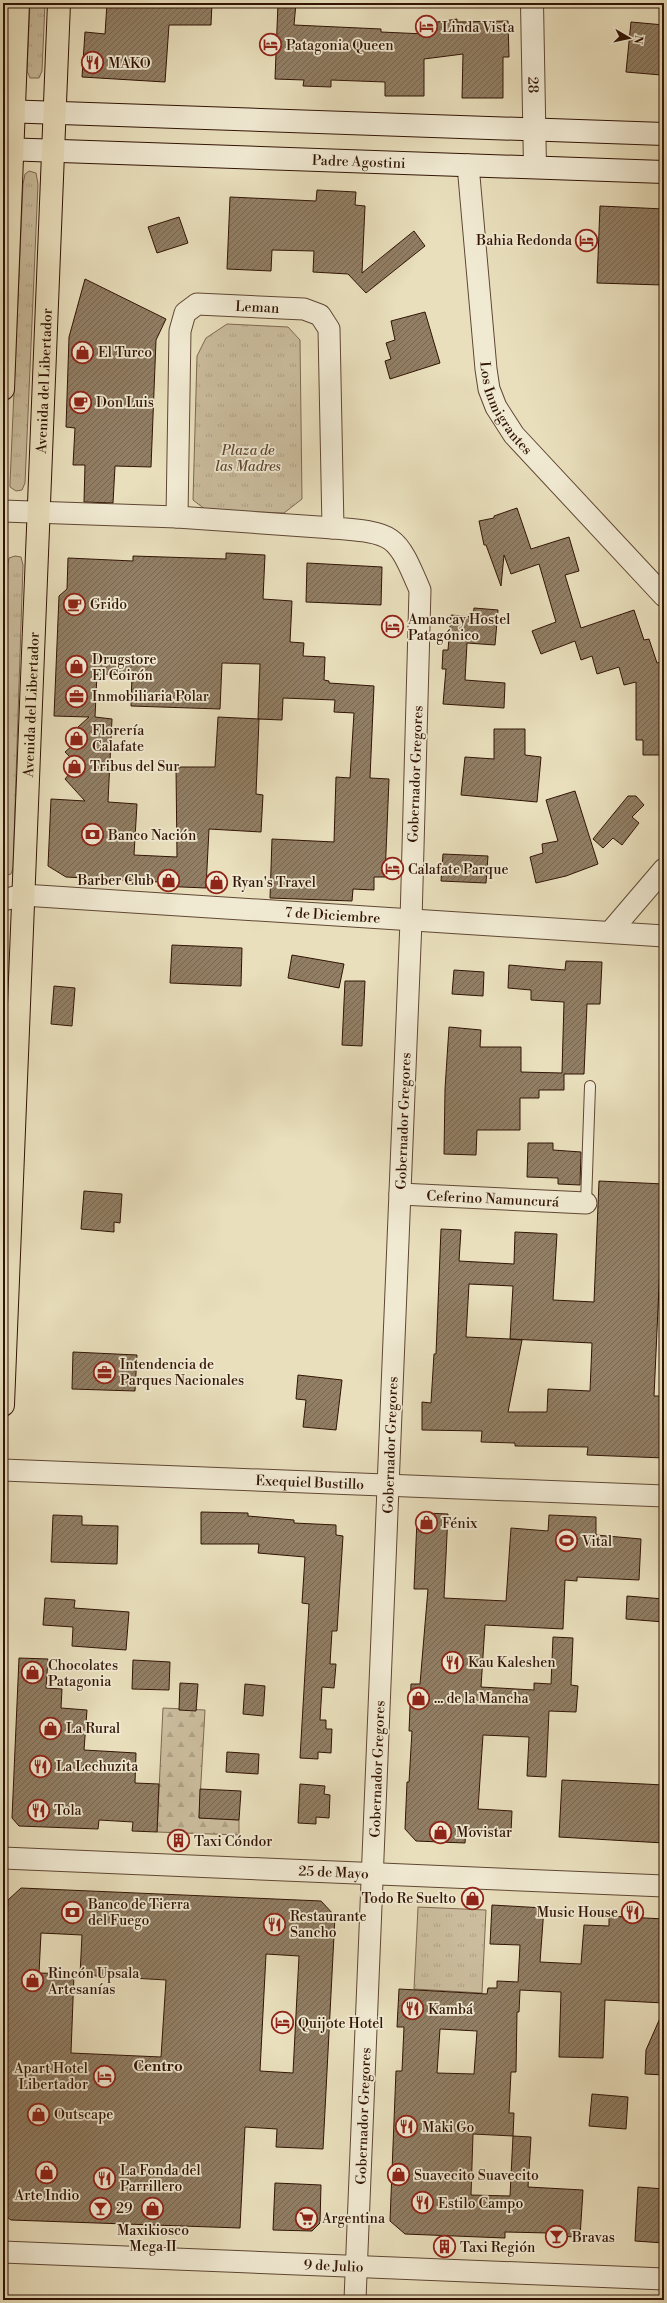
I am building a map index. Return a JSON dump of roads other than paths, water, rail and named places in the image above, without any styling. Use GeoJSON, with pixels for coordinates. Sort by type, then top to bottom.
{"type":"FeatureCollection","features":[{"type":"Feature","properties":{"kind":"main road"},"geometry":{"type":"LineString","coordinates":[[3,389],[9,112],[18,3]]}},
{"type":"Feature","properties":{"kind":"main road","name":"Avenida del Libertador"},"geometry":{"type":"LineString","coordinates":[[3,1406],[13,898],[38,513],[59,3]]}},
{"type":"Feature","properties":{"kind":"main road","name":"28"},"geometry":{"type":"LineString","coordinates":[[532,3],[535,167]]}},
{"type":"Feature","properties":{"kind":"main road"},"geometry":{"type":"LineString","coordinates":[[9,112],[664,134]]}},
{"type":"Feature","properties":{"kind":"main road","name":"Padre Agostini"},"geometry":{"type":"LineString","coordinates":[[8,149],[664,172]]}},
{"type":"Feature","properties":{"kind":"street","name":"Los Inmigrantes"},"geometry":{"type":"LineString","coordinates":[[468,165],[486,369],[489,389],[500,415],[526,449],[664,596]]}},
{"type":"Feature","properties":{"kind":"street","name":"Leman"},"geometry":{"type":"LineString","coordinates":[[177,518],[180,331],[185,313],[197,304],[304,309],[320,315],[329,329],[333,528]]}},
{"type":"Feature","properties":{"kind":"street"},"geometry":{"type":"LineString","coordinates":[[3,511],[177,518],[333,528]]}},
{"type":"Feature","properties":{"kind":"street","name":"Gobernador Gregores"},"geometry":{"type":"LineString","coordinates":[[333,528],[373,531],[390,538],[405,553],[420,590],[411,921],[355,2300]]}},
{"type":"Feature","properties":{"kind":"street"},"geometry":{"type":"LineString","coordinates":[[611,931],[664,870]]}},
{"type":"Feature","properties":{"kind":"street","name":"7 de Diciembre"},"geometry":{"type":"LineString","coordinates":[[13,898],[611,931],[664,936]]}},
{"type":"Feature","properties":{"kind":"street","name":"Ceferino Namuncurá"},"geometry":{"type":"LineString","coordinates":[[400,1194],[586,1203]]}},
{"type":"Feature","properties":{"kind":"street","name":"Exequiel Bustillo"},"geometry":{"type":"LineString","coordinates":[[3,1470],[664,1496]]}},
{"type":"Feature","properties":{"kind":"street","name":"25 de Mayo"},"geometry":{"type":"LineString","coordinates":[[3,1858],[664,1886]]}},
{"type":"Feature","properties":{"kind":"street","name":"9 de Julio"},"geometry":{"type":"LineString","coordinates":[[3,2252],[664,2279]]}},
{"type":"Feature","properties":{"kind":"lane"},"geometry":{"type":"LineString","coordinates":[[586,1203],[590,1086]]}},
{"type":"Feature","properties":{"kind":"place","name":"Linda Vista"},"geometry":{"type":"Point","coordinates":[426,27]}},
{"type":"Feature","properties":{"kind":"place","name":"Patagonia Queen"},"geometry":{"type":"Point","coordinates":[270,45]}},
{"type":"Feature","properties":{"kind":"place","name":"MAKO"},"geometry":{"type":"Point","coordinates":[93,63]}},
{"type":"Feature","properties":{"kind":"place","name":"Bahia Redonda"},"geometry":{"type":"Point","coordinates":[587,240]}},
{"type":"Feature","properties":{"kind":"place","name":"El Turco"},"geometry":{"type":"Point","coordinates":[82,352]}},
{"type":"Feature","properties":{"kind":"place","name":"Don Luis"},"geometry":{"type":"Point","coordinates":[81,402]}},
{"type":"Feature","properties":{"kind":"place","name":"Grido"},"geometry":{"type":"Point","coordinates":[74,604]}},
{"type":"Feature","properties":{"kind":"place","name":"Amancay Hostel Patagónico"},"geometry":{"type":"Point","coordinates":[393,627]}},
{"type":"Feature","properties":{"kind":"place","name":"Drugstore El Coirón"},"geometry":{"type":"Point","coordinates":[77,667]}},
{"type":"Feature","properties":{"kind":"place","name":"Inmobiliaria Polar"},"geometry":{"type":"Point","coordinates":[76,696]}},
{"type":"Feature","properties":{"kind":"place","name":"Florería Calafate"},"geometry":{"type":"Point","coordinates":[76,738]}},
{"type":"Feature","properties":{"kind":"place","name":"Tribus del Sur"},"geometry":{"type":"Point","coordinates":[74,766]}},
{"type":"Feature","properties":{"kind":"place","name":"Banco Nación"},"geometry":{"type":"Point","coordinates":[92,835]}},
{"type":"Feature","properties":{"kind":"place","name":"Calafate Parque"},"geometry":{"type":"Point","coordinates":[392,869]}},
{"type":"Feature","properties":{"kind":"place","name":"Barber Club"},"geometry":{"type":"Point","coordinates":[169,880]}},
{"type":"Feature","properties":{"kind":"place","name":"Ryan's Travel"},"geometry":{"type":"Point","coordinates":[216,882]}},
{"type":"Feature","properties":{"kind":"place","name":"Intendencia de Parques Nacionales"},"geometry":{"type":"Point","coordinates":[104,1372]}},
{"type":"Feature","properties":{"kind":"place","name":"Fénix"},"geometry":{"type":"Point","coordinates":[427,1523]}},
{"type":"Feature","properties":{"kind":"place","name":"Vital"},"geometry":{"type":"Point","coordinates":[567,1541]}},
{"type":"Feature","properties":{"kind":"place","name":"Kau Kaleshen"},"geometry":{"type":"Point","coordinates":[452,1662]}},
{"type":"Feature","properties":{"kind":"place","name":"Chocolates Patagonia"},"geometry":{"type":"Point","coordinates":[33,1673]}},
{"type":"Feature","properties":{"kind":"place","name":"... de la Mancha"},"geometry":{"type":"Point","coordinates":[418,1698]}},
{"type":"Feature","properties":{"kind":"place","name":"La Rural"},"geometry":{"type":"Point","coordinates":[51,1728]}},
{"type":"Feature","properties":{"kind":"place","name":"La Lechuzita"},"geometry":{"type":"Point","coordinates":[40,1766]}},
{"type":"Feature","properties":{"kind":"place","name":"Tola"},"geometry":{"type":"Point","coordinates":[38,1810]}},
{"type":"Feature","properties":{"kind":"place","name":"Movistar"},"geometry":{"type":"Point","coordinates":[440,1832]}},
{"type":"Feature","properties":{"kind":"place","name":"Taxi Cóndor"},"geometry":{"type":"Point","coordinates":[179,1841]}},
{"type":"Feature","properties":{"kind":"place","name":"Todo Re Suelto"},"geometry":{"type":"Point","coordinates":[472,1898]}},
{"type":"Feature","properties":{"kind":"place","name":"Banco de Tierra del Fuego"},"geometry":{"type":"Point","coordinates":[73,1912]}},
{"type":"Feature","properties":{"kind":"place","name":"Music House"},"geometry":{"type":"Point","coordinates":[633,1912]}},
{"type":"Feature","properties":{"kind":"place","name":"Restaurante Sancho"},"geometry":{"type":"Point","coordinates":[274,1924]}},
{"type":"Feature","properties":{"kind":"place","name":"Rincón Upsala Artesanías"},"geometry":{"type":"Point","coordinates":[33,1981]}},
{"type":"Feature","properties":{"kind":"place","name":"Kambá"},"geometry":{"type":"Point","coordinates":[412,2009]}},
{"type":"Feature","properties":{"kind":"place","name":"Quijote Hotel"},"geometry":{"type":"Point","coordinates":[283,2023]}},
{"type":"Feature","properties":{"kind":"place","name":"Apart Hotel Libertador"},"geometry":{"type":"Point","coordinates":[104,2076]}},
{"type":"Feature","properties":{"kind":"place","name":"Outscape"},"geometry":{"type":"Point","coordinates":[38,2114]}},
{"type":"Feature","properties":{"kind":"place","name":"Maki Go"},"geometry":{"type":"Point","coordinates":[407,2127]}},
{"type":"Feature","properties":{"kind":"place","name":"Arte Indio"},"geometry":{"type":"Point","coordinates":[47,2173]}},
{"type":"Feature","properties":{"kind":"place","name":"Suavecito Suavecito"},"geometry":{"type":"Point","coordinates":[399,2175]}},
{"type":"Feature","properties":{"kind":"place","name":"La Fonda del Parrillero"},"geometry":{"type":"Point","coordinates":[105,2178]}},
{"type":"Feature","properties":{"kind":"place","name":"Estilo Campo"},"geometry":{"type":"Point","coordinates":[422,2203]}},
{"type":"Feature","properties":{"kind":"place","name":"29"},"geometry":{"type":"Point","coordinates":[101,2208]}},
{"type":"Feature","properties":{"kind":"place","name":"Maxikiosco Mega II"},"geometry":{"type":"Point","coordinates":[153,2208]}},
{"type":"Feature","properties":{"kind":"place","name":"Argentina"},"geometry":{"type":"Point","coordinates":[307,2218]}},
{"type":"Feature","properties":{"kind":"place","name":"Bravas"},"geometry":{"type":"Point","coordinates":[556,2237]}},
{"type":"Feature","properties":{"kind":"place","name":"Taxi Región"},"geometry":{"type":"Point","coordinates":[444,2247]}},
{"type":"Feature","properties":{"kind":"district","name":"Centro"},"geometry":{"type":"Point","coordinates":[158,2066]}},
{"type":"Feature","properties":{"kind":"park label","name":"Plaza de las Madres"},"geometry":{"type":"Point","coordinates":[248,458]}}]}
